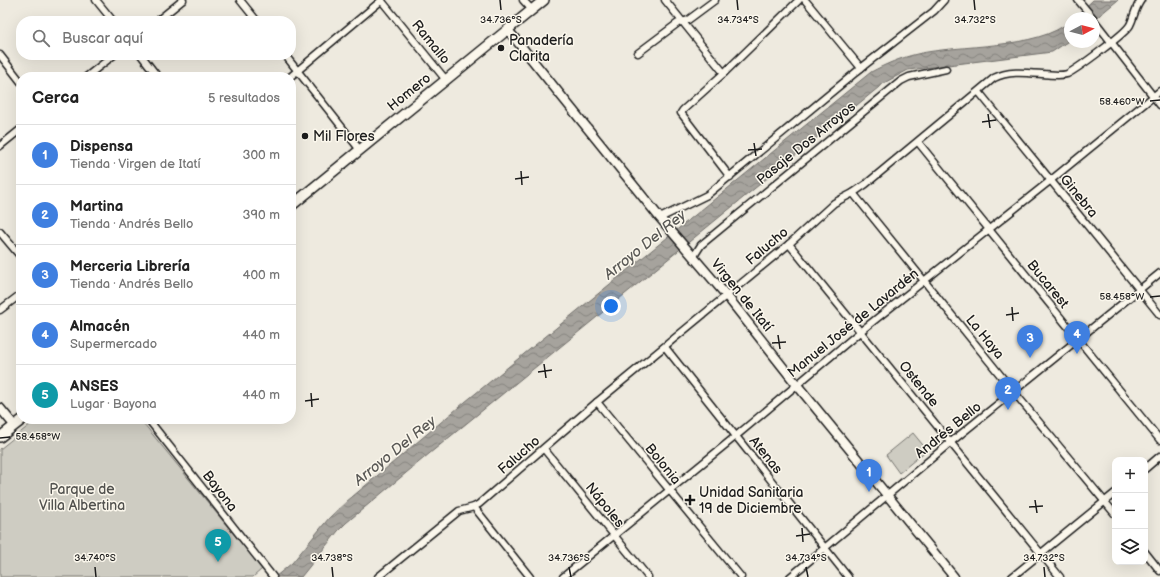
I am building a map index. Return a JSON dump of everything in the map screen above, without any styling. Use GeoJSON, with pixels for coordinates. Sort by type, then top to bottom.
{"type":"FeatureCollection","features":[{"type":"Feature","properties":{"kind":"main road","name":"Homero"},"geometry":{"type":"LineString","coordinates":[[296,202],[544,0]]}},
{"type":"Feature","properties":{"kind":"main road"},"geometry":{"type":"LineString","coordinates":[[0,437],[17,424]]}},
{"type":"Feature","properties":{"kind":"street"},"geometry":{"type":"LineString","coordinates":[[96,0],[109,16]]}},
{"type":"Feature","properties":{"kind":"street"},"geometry":{"type":"LineString","coordinates":[[163,16],[183,0]]}},
{"type":"Feature","properties":{"kind":"street"},"geometry":{"type":"LineString","coordinates":[[240,0],[253,16]]}},
{"type":"Feature","properties":{"kind":"street"},"geometry":{"type":"LineString","coordinates":[[298,71],[381,0]]}},
{"type":"Feature","properties":{"kind":"street","name":"Ramallo"},"geometry":{"type":"LineString","coordinates":[[381,0],[446,80]]}},
{"type":"Feature","properties":{"kind":"street"},"geometry":{"type":"LineString","coordinates":[[524,0],[532,10]]}},
{"type":"Feature","properties":{"kind":"street"},"geometry":{"type":"LineString","coordinates":[[666,0],[724,73]]}},
{"type":"Feature","properties":{"kind":"street"},"geometry":{"type":"LineString","coordinates":[[638,53],[678,23],[688,20],[715,0]]}},
{"type":"Feature","properties":{"kind":"street"},"geometry":{"type":"LineString","coordinates":[[730,177],[681,113],[798,0]]}},
{"type":"Feature","properties":{"kind":"street"},"geometry":{"type":"LineString","coordinates":[[805,0],[861,68]]}},
{"type":"Feature","properties":{"kind":"street"},"geometry":{"type":"LineString","coordinates":[[663,222],[702,198],[730,177],[861,68],[934,11],[944,0]]}},
{"type":"Feature","properties":{"kind":"street","name":"Falucho"},"geometry":{"type":"LineString","coordinates":[[378,577],[459,512],[480,504],[598,402],[788,244],[834,203],[866,184],[979,92],[994,78],[1010,73],[1065,74],[1126,30],[1130,25],[1137,6],[1141,0]]}},
{"type":"Feature","properties":{"kind":"street"},"geometry":{"type":"LineString","coordinates":[[1079,1],[1088,12]]}},
{"type":"Feature","properties":{"kind":"street"},"geometry":{"type":"LineString","coordinates":[[1100,28],[1112,41],[1160,105]]}},
{"type":"Feature","properties":{"kind":"street","name":"Virgen de Itatí"},"geometry":{"type":"LineString","coordinates":[[508,30],[663,222],[726,295],[797,385],[954,577]]}},
{"type":"Feature","properties":{"kind":"street"},"geometry":{"type":"LineString","coordinates":[[0,55],[16,76]]}},
{"type":"Feature","properties":{"kind":"street"},"geometry":{"type":"LineString","coordinates":[[92,72],[108,60]]}},
{"type":"Feature","properties":{"kind":"street"},"geometry":{"type":"LineString","coordinates":[[145,60],[154,72]]}},
{"type":"Feature","properties":{"kind":"street"},"geometry":{"type":"LineString","coordinates":[[289,60],[360,150]]}},
{"type":"Feature","properties":{"kind":"street","name":"Pasaje Dos Arroyos"},"geometry":{"type":"LineString","coordinates":[[691,253],[901,82],[909,77],[946,69]]}},
{"type":"Feature","properties":{"kind":"street","name":"Manuel José de Lavardén"},"geometry":{"type":"LineString","coordinates":[[563,577],[736,436],[861,331],[1160,91]]}},
{"type":"Feature","properties":{"kind":"street","name":"Ginebra"},"geometry":{"type":"LineString","coordinates":[[979,92],[1160,315]]}},
{"type":"Feature","properties":{"kind":"street"},"geometry":{"type":"LineString","coordinates":[[0,146],[16,133]]}},
{"type":"Feature","properties":{"kind":"street","name":"Bucarest"},"geometry":{"type":"LineString","coordinates":[[918,142],[1077,340],[1160,440]]}},
{"type":"Feature","properties":{"kind":"street","name":"La Haya"},"geometry":{"type":"LineString","coordinates":[[853,193],[1112,510]]}},
{"type":"Feature","properties":{"kind":"street"},"geometry":{"type":"LineString","coordinates":[[0,232],[16,251]]}},
{"type":"Feature","properties":{"kind":"street","name":"Ostende"},"geometry":{"type":"LineString","coordinates":[[788,244],[861,331],[1060,577]]}},
{"type":"Feature","properties":{"kind":"street","name":"Andrés Bello"},"geometry":{"type":"LineString","coordinates":[[790,577],[951,442],[1160,273]]}},
{"type":"Feature","properties":{"kind":"street"},"geometry":{"type":"LineString","coordinates":[[0,310],[16,298]]}},
{"type":"Feature","properties":{"kind":"street","name":"Atenas"},"geometry":{"type":"LineString","coordinates":[[665,347],[848,577]]}},
{"type":"Feature","properties":{"kind":"street","name":"Bolonia"},"geometry":{"type":"LineString","coordinates":[[598,402],[741,577]]}},
{"type":"Feature","properties":{"kind":"street"},"geometry":{"type":"LineString","coordinates":[[0,408],[14,426]]}},
{"type":"Feature","properties":{"kind":"street","name":"Bayona"},"geometry":{"type":"LineString","coordinates":[[152,424],[273,577]]}},
{"type":"Feature","properties":{"kind":"street","name":"Nápoles"},"geometry":{"type":"LineString","coordinates":[[544,449],[648,577]]}},
{"type":"Feature","properties":{"kind":"street"},"geometry":{"type":"LineString","coordinates":[[1148,466],[1160,456]]}},
{"type":"Feature","properties":{"kind":"street"},"geometry":{"type":"LineString","coordinates":[[1012,577],[1112,495]]}},
{"type":"Feature","properties":{"kind":"street"},"geometry":{"type":"LineString","coordinates":[[474,507],[530,577]]}},
{"type":"Feature","properties":{"kind":"street"},"geometry":{"type":"LineString","coordinates":[[1148,556],[1160,571]]}},
{"type":"Feature","properties":{"kind":"green space","name":"Parque de Villa Albertina"},"geometry":{"type":"Polygon","coordinates":[[[31,424],[144,424],[262,569],[253,577],[0,577],[0,449],[31,424]]]}},
{"type":"Feature","properties":{"kind":"green space"},"geometry":{"type":"Polygon","coordinates":[[[913,433],[927,450],[899,473],[886,455],[913,433]]]}},
{"type":"Feature","properties":{"kind":"water"},"geometry":{"type":"Polygon","coordinates":[[[1093,0],[1118,0],[1100,15],[1100,12],[1080,12],[1093,0]]]}},
{"type":"Feature","properties":{"kind":"water"},"geometry":{"type":"Polygon","coordinates":[[[1064,25],[1064,44],[1052,52],[908,70],[884,83],[346,523],[301,577],[275,577],[292,563],[329,518],[346,502],[465,402],[871,72],[905,57],[917,54],[1019,42],[1056,30],[1064,25]]]}},
{"type":"Feature","properties":{"kind":"place","name":"Panadería Clarita"},"geometry":{"type":"Point","coordinates":[501,48]}},
{"type":"Feature","properties":{"kind":"place","name":"Mil Flores"},"geometry":{"type":"Point","coordinates":[305,136]}},
{"type":"Feature","properties":{"kind":"place","name":"Almacén"},"geometry":{"type":"Point","coordinates":[1077,354]}},
{"type":"Feature","properties":{"kind":"place","name":"Merceria Librería"},"geometry":{"type":"Point","coordinates":[1030,358]}},
{"type":"Feature","properties":{"kind":"place","name":"Martina"},"geometry":{"type":"Point","coordinates":[1008,410]}},
{"type":"Feature","properties":{"kind":"place","name":"Dispensa"},"geometry":{"type":"Point","coordinates":[869,492]}},
{"type":"Feature","properties":{"kind":"place","name":"Unidad Sanitaria 19 de Diciembre"},"geometry":{"type":"Point","coordinates":[690,500]}},
{"type":"Feature","properties":{"kind":"place","name":"ANSES"},"geometry":{"type":"Point","coordinates":[218,562]}},
{"type":"Feature","properties":{"kind":"water label","name":"Arroyo Del Rey"},"geometry":{"type":"Point","coordinates":[645,245]}},
{"type":"Feature","properties":{"kind":"water label","name":"Arroyo Del Rey"},"geometry":{"type":"Point","coordinates":[395,451]}}]}
